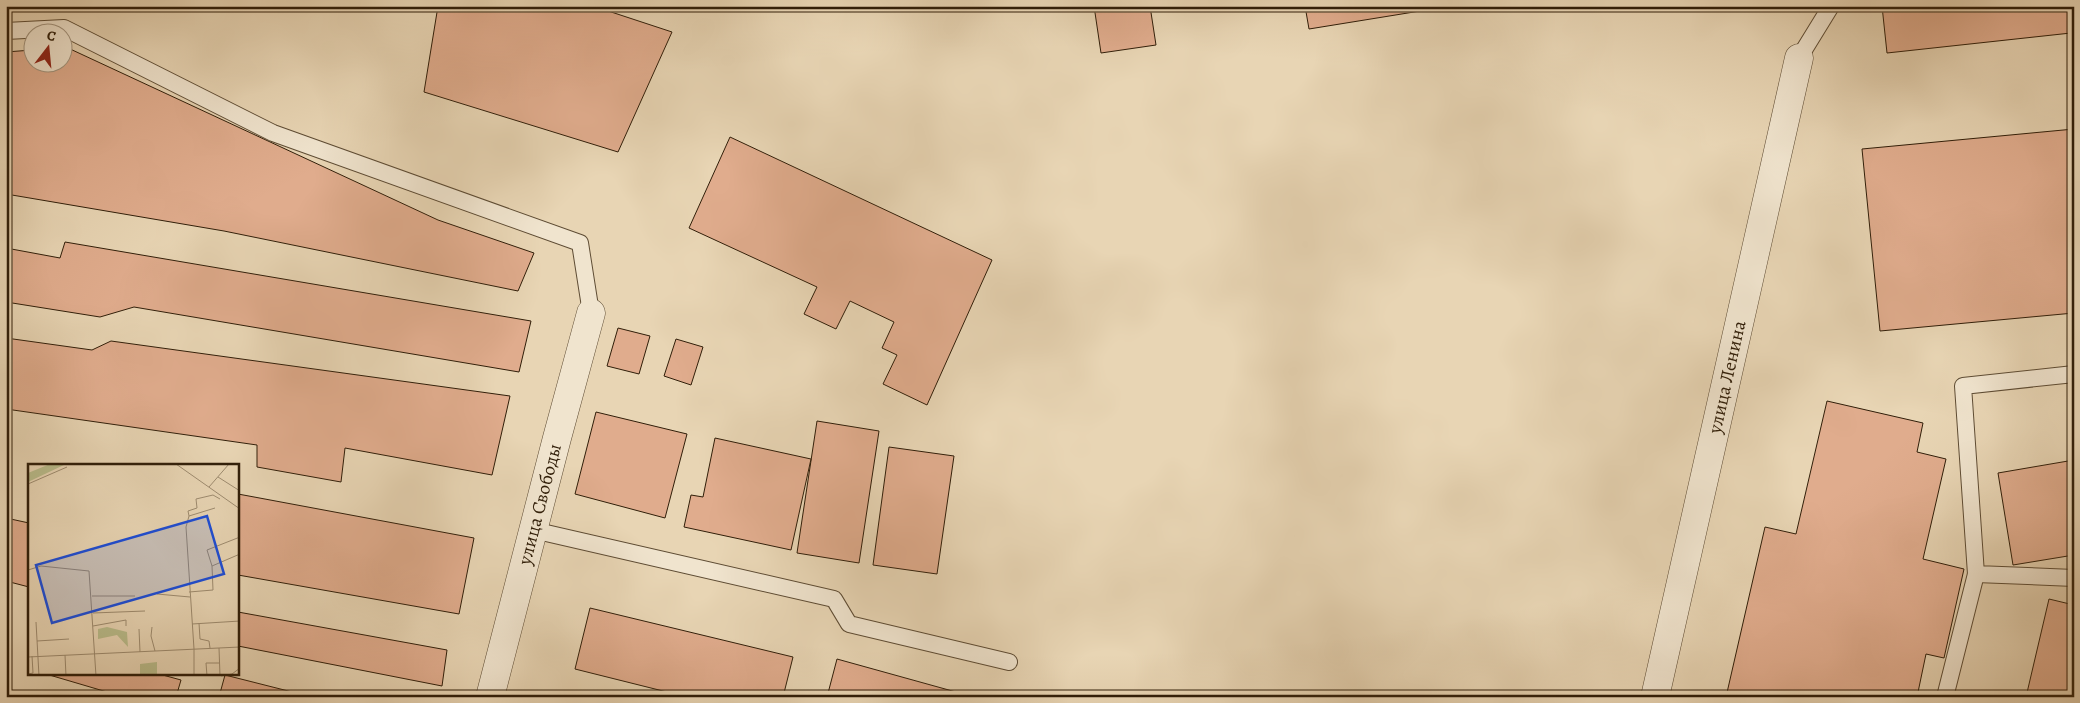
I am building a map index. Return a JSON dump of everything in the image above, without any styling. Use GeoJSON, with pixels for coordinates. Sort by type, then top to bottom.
{"type":"FeatureCollection","features":[{"type":"Feature","properties":{"kind":"street","name":"улица Ленина"},"geometry":{"type":"LineString","coordinates":[[1654,697],[1799,58]]}},
{"type":"Feature","properties":{"kind":"street","name":"улица Свободы"},"geometry":{"type":"LineString","coordinates":[[490,697],[591,313]]}},
{"type":"Feature","properties":{"kind":"lane"},"geometry":{"type":"LineString","coordinates":[[1799,58],[1831,6]]}},
{"type":"Feature","properties":{"kind":"lane"},"geometry":{"type":"LineString","coordinates":[[6,31],[64,28],[273,133],[580,243],[591,313]]}},
{"type":"Feature","properties":{"kind":"lane"},"geometry":{"type":"LineString","coordinates":[[1945,697],[1976,574],[1963,386],[2074,374]]}},
{"type":"Feature","properties":{"kind":"lane"},"geometry":{"type":"LineString","coordinates":[[533,530],[834,599],[849,624],[1009,662]]}},
{"type":"Feature","properties":{"kind":"lane"},"geometry":{"type":"LineString","coordinates":[[1976,574],[2074,578]]}},
{"type":"Feature","properties":{"kind":"building"},"geometry":{"type":"Polygon","coordinates":[[[438,6],[593,6],[672,32],[618,152],[424,92],[438,6]]]}},
{"type":"Feature","properties":{"kind":"building"},"geometry":{"type":"Polygon","coordinates":[[[1094,6],[1150,6],[1156,45],[1101,53],[1094,6]]]}},
{"type":"Feature","properties":{"kind":"building"},"geometry":{"type":"Polygon","coordinates":[[[1305,6],[1451,6],[1309,29],[1305,6]]]}},
{"type":"Feature","properties":{"kind":"building"},"geometry":{"type":"Polygon","coordinates":[[[1882,6],[2068,6],[2071,33],[1887,53],[1882,6]]]}},
{"type":"Feature","properties":{"kind":"building"},"geometry":{"type":"Polygon","coordinates":[[[72,50],[438,220],[534,253],[518,291],[224,231],[6,194],[6,52],[22,51],[22,72],[72,72],[72,50]]]}},
{"type":"Feature","properties":{"kind":"building"},"geometry":{"type":"Polygon","coordinates":[[[2074,129],[2074,313],[1880,331],[1862,149],[2074,129]]]}},
{"type":"Feature","properties":{"kind":"building"},"geometry":{"type":"Polygon","coordinates":[[[730,137],[992,260],[927,405],[883,384],[897,355],[882,348],[894,322],[850,301],[836,329],[804,314],[817,287],[689,228],[730,137]]]}},
{"type":"Feature","properties":{"kind":"building"},"geometry":{"type":"Polygon","coordinates":[[[65,242],[531,321],[519,372],[134,307],[100,317],[6,302],[6,248],[60,258],[65,242]]]}},
{"type":"Feature","properties":{"kind":"building"},"geometry":{"type":"Polygon","coordinates":[[[618,328],[650,336],[639,374],[607,366],[618,328]]]}},
{"type":"Feature","properties":{"kind":"building"},"geometry":{"type":"Polygon","coordinates":[[[6,338],[92,350],[111,341],[510,396],[492,475],[345,448],[341,482],[257,467],[257,445],[6,409],[6,338]]]}},
{"type":"Feature","properties":{"kind":"building"},"geometry":{"type":"Polygon","coordinates":[[[676,339],[703,347],[691,385],[664,376],[676,339]]]}},
{"type":"Feature","properties":{"kind":"building"},"geometry":{"type":"Polygon","coordinates":[[[1827,401],[1923,423],[1917,452],[1946,459],[1923,559],[1964,569],[1944,658],[1926,654],[1917,697],[1726,697],[1765,527],[1796,534],[1827,401]]]}},
{"type":"Feature","properties":{"kind":"building"},"geometry":{"type":"Polygon","coordinates":[[[596,412],[687,434],[665,518],[575,494],[596,412]]]}},
{"type":"Feature","properties":{"kind":"building"},"geometry":{"type":"Polygon","coordinates":[[[817,421],[879,431],[859,563],[797,553],[817,421]]]}},
{"type":"Feature","properties":{"kind":"building"},"geometry":{"type":"Polygon","coordinates":[[[715,438],[811,459],[791,550],[684,527],[691,495],[703,497],[715,438]]]}},
{"type":"Feature","properties":{"kind":"building"},"geometry":{"type":"Polygon","coordinates":[[[889,447],[954,456],[937,574],[873,565],[889,447]]]}},
{"type":"Feature","properties":{"kind":"building"},"geometry":{"type":"Polygon","coordinates":[[[2074,460],[2074,555],[2013,565],[1998,473],[2074,460]]]}},
{"type":"Feature","properties":{"kind":"building"},"geometry":{"type":"Polygon","coordinates":[[[239,494],[474,538],[459,614],[239,575],[239,494]]]}},
{"type":"Feature","properties":{"kind":"building"},"geometry":{"type":"Polygon","coordinates":[[[6,518],[28,523],[28,587],[6,581],[6,518]]]}},
{"type":"Feature","properties":{"kind":"building"},"geometry":{"type":"Polygon","coordinates":[[[2049,599],[2074,605],[2074,697],[2026,697],[2049,599]]]}},
{"type":"Feature","properties":{"kind":"building"},"geometry":{"type":"Polygon","coordinates":[[[590,608],[793,657],[783,697],[687,697],[575,669],[590,608]]]}},
{"type":"Feature","properties":{"kind":"building"},"geometry":{"type":"Polygon","coordinates":[[[239,612],[447,650],[442,686],[239,646],[239,612]]]}},
{"type":"Feature","properties":{"kind":"building"},"geometry":{"type":"Polygon","coordinates":[[[837,659],[974,697],[827,697],[837,659]]]}},
{"type":"Feature","properties":{"kind":"building"},"geometry":{"type":"Polygon","coordinates":[[[53,676],[166,676],[181,680],[176,697],[124,697],[53,676]]]}},
{"type":"Feature","properties":{"kind":"building"},"geometry":{"type":"Polygon","coordinates":[[[225,676],[229,676],[312,697],[219,697],[225,676]]]}}]}
